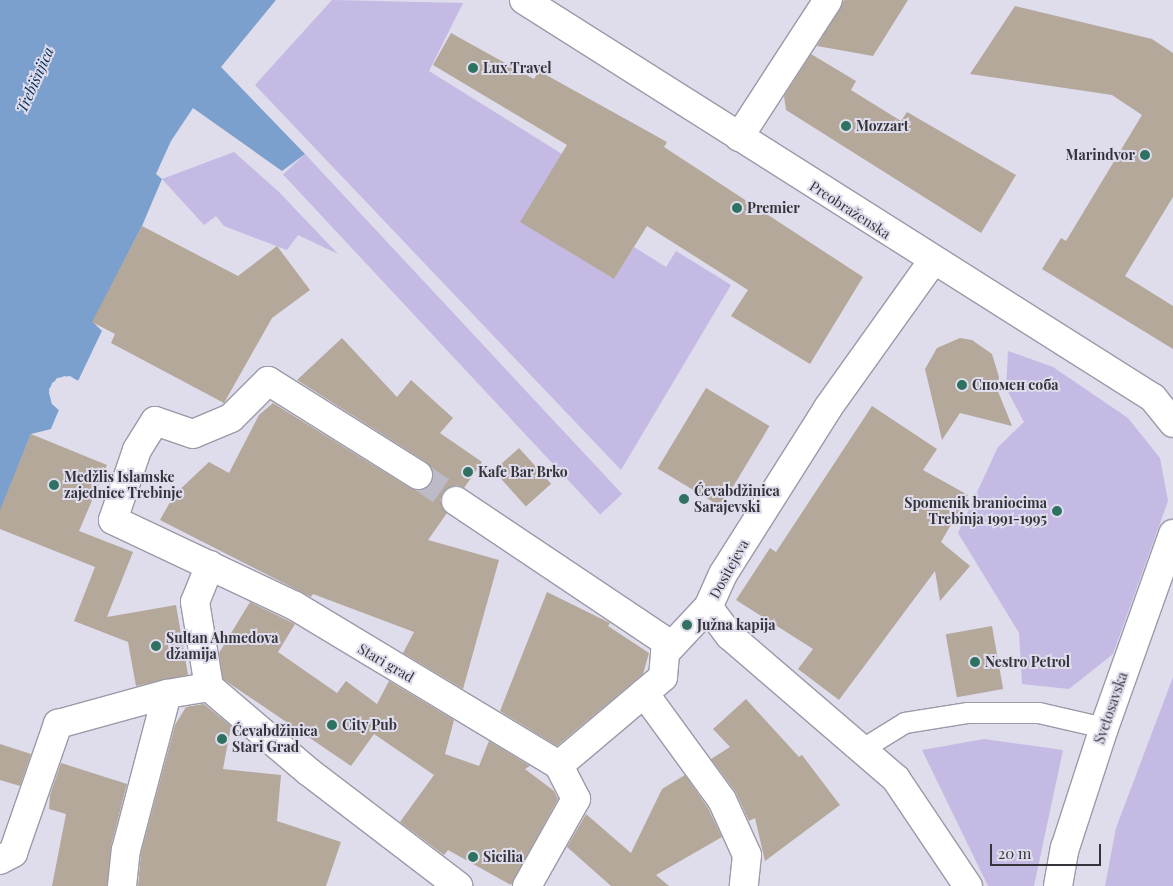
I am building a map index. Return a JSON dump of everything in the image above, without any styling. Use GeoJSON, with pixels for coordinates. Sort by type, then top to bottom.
{"type":"FeatureCollection","features":[{"type":"Feature","properties":{"kind":"street","name":"Preobraženska"},"geometry":{"type":"LineString","coordinates":[[524,0],[932,262],[1154,398],[1173,423]]}},
{"type":"Feature","properties":{"kind":"street"},"geometry":{"type":"LineString","coordinates":[[739,137],[828,0]]}},
{"type":"Feature","properties":{"kind":"street","name":"Dositejeva"},"geometry":{"type":"LineString","coordinates":[[932,262],[828,408],[723,574],[708,607],[730,636],[863,749],[896,780],[968,886]]}},
{"type":"Feature","properties":{"kind":"street","name":"Stari grad"},"geometry":{"type":"LineString","coordinates":[[418,475],[268,381],[231,418],[193,434],[155,421],[137,450],[113,520],[294,606],[559,765]]}},
{"type":"Feature","properties":{"kind":"street"},"geometry":{"type":"LineString","coordinates":[[456,501],[671,645]]}},
{"type":"Feature","properties":{"kind":"street","name":"Svetosavska"},"geometry":{"type":"LineString","coordinates":[[1058,886],[1065,848],[1104,728],[1173,534]]}},
{"type":"Feature","properties":{"kind":"street"},"geometry":{"type":"LineString","coordinates":[[210,565],[195,602],[210,687],[309,772],[458,886]]}},
{"type":"Feature","properties":{"kind":"street"},"geometry":{"type":"LineString","coordinates":[[527,886],[576,799],[559,765],[662,677],[665,653],[708,607]]}},
{"type":"Feature","properties":{"kind":"street"},"geometry":{"type":"LineString","coordinates":[[0,860],[14,853],[58,724],[167,694],[210,687]]}},
{"type":"Feature","properties":{"kind":"street"},"geometry":{"type":"LineString","coordinates":[[644,693],[722,800],[746,855],[744,886]]}},
{"type":"Feature","properties":{"kind":"street"},"geometry":{"type":"LineString","coordinates":[[122,886],[126,850],[167,694]]}},
{"type":"Feature","properties":{"kind":"lane"},"geometry":{"type":"LineString","coordinates":[[863,749],[906,723],[968,713],[1038,714],[1104,728]]}},
{"type":"Feature","properties":{"kind":"shaded area"},"geometry":{"type":"Polygon","coordinates":[[[332,0],[463,3],[429,71],[562,154],[521,222],[614,279],[634,247],[666,267],[676,251],[731,285],[621,470],[255,85],[332,0]]]}},
{"type":"Feature","properties":{"kind":"shaded area"},"geometry":{"type":"Polygon","coordinates":[[[234,152],[279,192],[338,254],[298,235],[287,250],[224,226],[216,216],[204,225],[162,179],[234,152]]]}},
{"type":"Feature","properties":{"kind":"shaded area"},"geometry":{"type":"Polygon","coordinates":[[[305,154],[622,494],[600,515],[283,174],[305,154]]]}},
{"type":"Feature","properties":{"kind":"shaded area"},"geometry":{"type":"Polygon","coordinates":[[[1008,351],[1053,367],[1128,418],[1160,458],[1168,501],[1113,654],[1069,689],[1022,684],[1019,633],[958,533],[998,447],[1024,422],[1006,388],[1008,351]]]}},
{"type":"Feature","properties":{"kind":"shaded area"},"geometry":{"type":"Polygon","coordinates":[[[1173,677],[1173,886],[1105,886],[1116,828],[1173,677]]]}},
{"type":"Feature","properties":{"kind":"shaded area"},"geometry":{"type":"Polygon","coordinates":[[[984,739],[1063,750],[1034,886],[988,886],[922,750],[984,739]]]}},
{"type":"Feature","properties":{"kind":"water","name":"Trebišnjica"},"geometry":{"type":"Polygon","coordinates":[[[0,0],[276,0],[221,67],[305,154],[282,171],[193,108],[171,141],[156,174],[162,179],[142,226],[93,322],[102,331],[78,381],[70,376],[57,378],[49,389],[52,404],[59,410],[51,429],[31,434],[0,512],[0,0]]]}},
{"type":"Feature","properties":{"kind":"pier"},"geometry":{"type":"Polygon","coordinates":[[[102,331],[80,382],[64,378],[54,385],[54,402],[62,410],[51,429],[59,410],[52,404],[49,393],[52,383],[64,376],[79,381],[102,331]]]}},
{"type":"Feature","properties":{"kind":"building"},"geometry":{"type":"Polygon","coordinates":[[[844,0],[908,0],[873,56],[817,46],[844,0]]]}},
{"type":"Feature","properties":{"kind":"building","name":"Marindvor"},"geometry":{"type":"Polygon","coordinates":[[[1015,6],[1152,39],[1173,53],[1173,197],[1125,276],[1173,306],[1173,349],[1042,269],[1061,238],[1066,241],[1142,115],[1112,95],[970,74],[1015,6]]]}},
{"type":"Feature","properties":{"kind":"building"},"geometry":{"type":"Polygon","coordinates":[[[451,33],[534,79],[539,71],[667,142],[664,147],[863,277],[810,364],[731,316],[748,290],[647,226],[614,279],[520,222],[567,145],[433,65],[451,33]]]}},
{"type":"Feature","properties":{"kind":"building"},"geometry":{"type":"Polygon","coordinates":[[[811,54],[856,81],[851,90],[901,121],[907,112],[1016,175],[981,233],[786,110],[784,96],[811,54]]]}},
{"type":"Feature","properties":{"kind":"building"},"geometry":{"type":"Polygon","coordinates":[[[142,226],[238,276],[277,246],[310,290],[272,318],[224,403],[111,343],[115,334],[92,322],[142,226]]]}},
{"type":"Feature","properties":{"kind":"building"},"geometry":{"type":"Polygon","coordinates":[[[342,338],[397,397],[411,380],[453,418],[440,433],[482,462],[464,488],[457,485],[443,492],[440,500],[447,513],[428,540],[499,560],[463,689],[403,653],[414,632],[313,594],[311,597],[160,520],[174,495],[209,462],[229,473],[259,415],[273,403],[410,488],[418,491],[431,484],[434,475],[426,462],[297,380],[342,338]]]}},
{"type":"Feature","properties":{"kind":"building","name":"Спомен соба"},"geometry":{"type":"Polygon","coordinates":[[[960,338],[972,340],[992,354],[999,377],[997,389],[1012,426],[960,413],[942,440],[925,369],[937,348],[960,338]]]}},
{"type":"Feature","properties":{"kind":"building"},"geometry":{"type":"Polygon","coordinates":[[[706,388],[769,426],[721,507],[658,469],[706,388]]]}},
{"type":"Feature","properties":{"kind":"building"},"geometry":{"type":"Polygon","coordinates":[[[872,406],[937,449],[923,470],[968,495],[941,542],[970,566],[940,601],[935,571],[839,700],[798,669],[813,649],[736,600],[770,548],[776,552],[872,406]]]}},
{"type":"Feature","properties":{"kind":"building"},"geometry":{"type":"Polygon","coordinates":[[[31,434],[107,465],[79,531],[133,552],[107,617],[176,605],[188,675],[136,686],[128,642],[74,621],[95,567],[0,529],[0,510],[31,434]]]}},
{"type":"Feature","properties":{"kind":"building"},"geometry":{"type":"Polygon","coordinates":[[[519,448],[551,484],[526,506],[494,471],[519,448]]]}},
{"type":"Feature","properties":{"kind":"building"},"geometry":{"type":"Polygon","coordinates":[[[547,592],[610,623],[608,626],[649,653],[643,674],[557,746],[500,711],[547,592]]]}},
{"type":"Feature","properties":{"kind":"building"},"geometry":{"type":"Polygon","coordinates":[[[250,602],[295,624],[278,652],[337,693],[346,681],[377,704],[389,681],[454,720],[445,754],[479,766],[489,741],[530,766],[525,769],[554,791],[558,799],[511,885],[448,850],[444,855],[400,822],[434,775],[374,734],[351,766],[223,679],[219,653],[250,602]]]}},
{"type":"Feature","properties":{"kind":"building","name":"Nestro Petrol"},"geometry":{"type":"Polygon","coordinates":[[[992,626],[1003,689],[957,697],[946,634],[992,626]]]}},
{"type":"Feature","properties":{"kind":"building"},"geometry":{"type":"Polygon","coordinates":[[[746,699],[799,757],[802,755],[840,805],[765,861],[755,818],[749,821],[735,791],[711,759],[730,747],[713,729],[746,699]]]}},
{"type":"Feature","properties":{"kind":"building"},"geometry":{"type":"Polygon","coordinates":[[[204,704],[231,726],[223,769],[281,775],[277,821],[341,842],[326,886],[138,886],[141,853],[175,725],[186,707],[204,704]]]}},
{"type":"Feature","properties":{"kind":"building"},"geometry":{"type":"Polygon","coordinates":[[[0,744],[31,754],[20,786],[0,780],[0,744]]]}},
{"type":"Feature","properties":{"kind":"building"},"geometry":{"type":"Polygon","coordinates":[[[61,763],[127,784],[111,846],[107,886],[52,886],[66,814],[49,809],[50,795],[61,763]]]}},
{"type":"Feature","properties":{"kind":"building"},"geometry":{"type":"Polygon","coordinates":[[[685,775],[708,808],[722,837],[656,875],[669,886],[611,886],[567,847],[586,814],[631,853],[662,789],[685,775]]]}},
{"type":"Feature","properties":{"kind":"tunnel"},"geometry":{"type":"LineString","coordinates":[[418,475],[456,501]]}},
{"type":"Feature","properties":{"kind":"place","name":"Lux Travel"},"geometry":{"type":"Point","coordinates":[473,68]}},
{"type":"Feature","properties":{"kind":"place","name":"Mozzart"},"geometry":{"type":"Point","coordinates":[846,126]}},
{"type":"Feature","properties":{"kind":"place","name":"Marindvor"},"geometry":{"type":"Point","coordinates":[1145,155]}},
{"type":"Feature","properties":{"kind":"place","name":"Premier"},"geometry":{"type":"Point","coordinates":[737,208]}},
{"type":"Feature","properties":{"kind":"place","name":"Спомен соба"},"geometry":{"type":"Point","coordinates":[962,385]}},
{"type":"Feature","properties":{"kind":"place","name":"Kafe Bar Brko"},"geometry":{"type":"Point","coordinates":[468,472]}},
{"type":"Feature","properties":{"kind":"place","name":"Medžlis Islamske zajednice Trebinje"},"geometry":{"type":"Point","coordinates":[54,485]}},
{"type":"Feature","properties":{"kind":"place","name":"Ćevabdžinica Sarajevski"},"geometry":{"type":"Point","coordinates":[684,499]}},
{"type":"Feature","properties":{"kind":"place","name":"Spomenik braniocima Trebinja 1991-1995"},"geometry":{"type":"Point","coordinates":[1057,511]}},
{"type":"Feature","properties":{"kind":"place","name":"Južna kapija"},"geometry":{"type":"Point","coordinates":[687,625]}},
{"type":"Feature","properties":{"kind":"place","name":"Sultan Ahmedova džamija"},"geometry":{"type":"Point","coordinates":[156,646]}},
{"type":"Feature","properties":{"kind":"place","name":"Nestro Petrol"},"geometry":{"type":"Point","coordinates":[975,662]}},
{"type":"Feature","properties":{"kind":"place","name":"City Pub"},"geometry":{"type":"Point","coordinates":[332,725]}},
{"type":"Feature","properties":{"kind":"place","name":"Ćevabdžinica Stari Grad"},"geometry":{"type":"Point","coordinates":[222,739]}},
{"type":"Feature","properties":{"kind":"place","name":"Sicilia"},"geometry":{"type":"Point","coordinates":[473,857]}}]}
